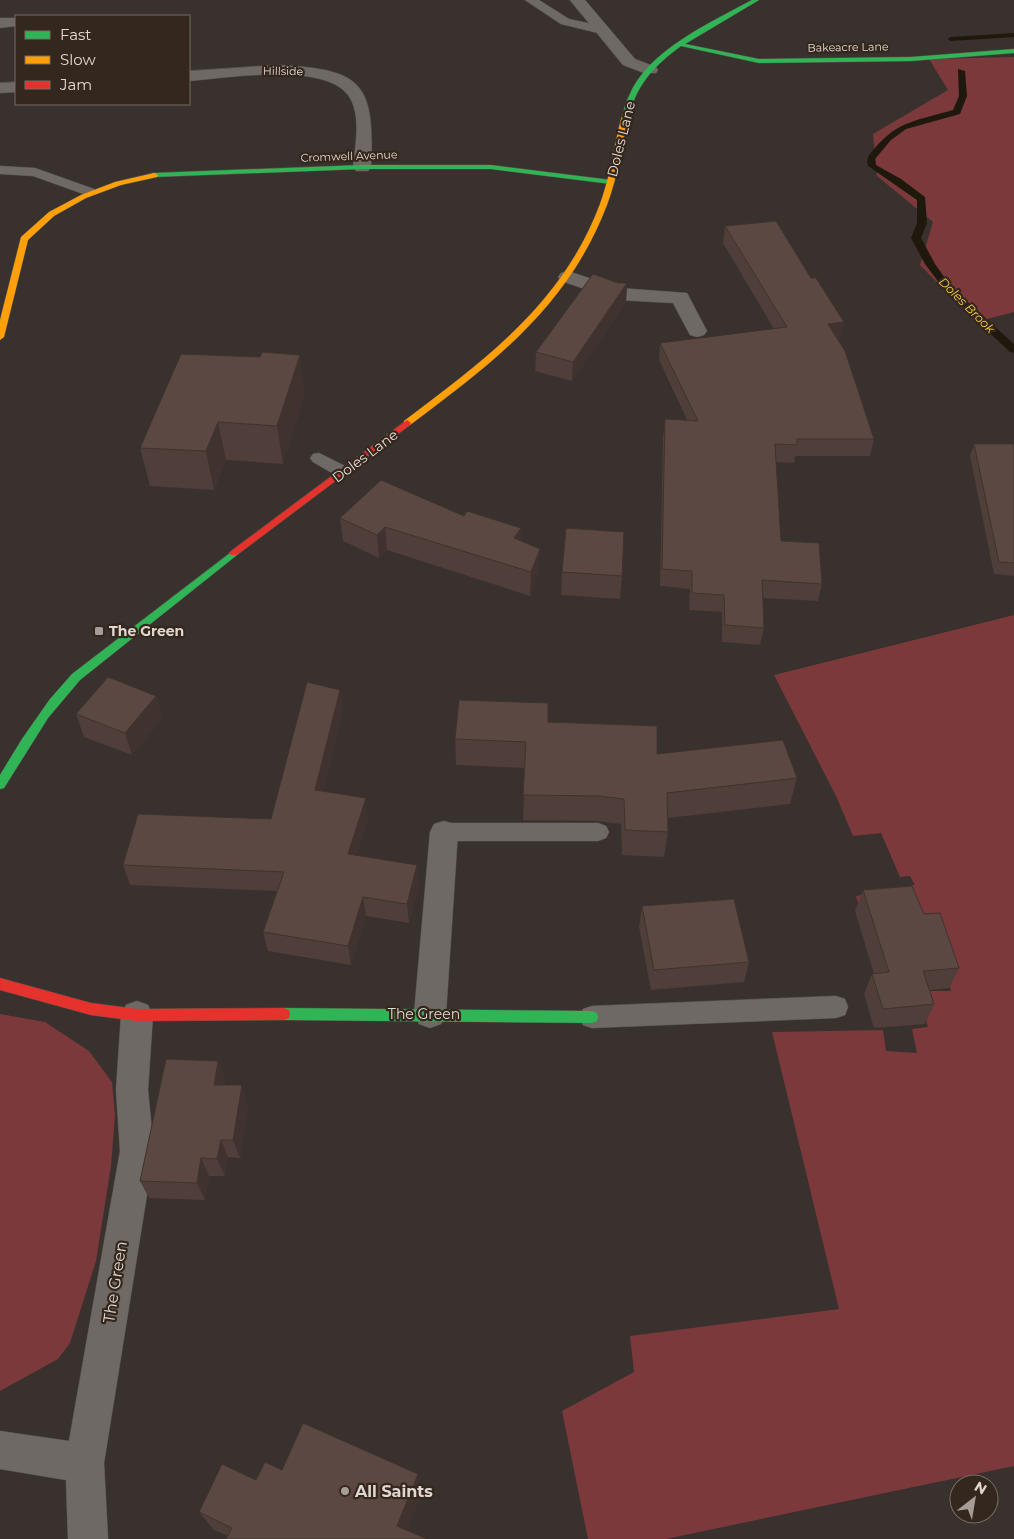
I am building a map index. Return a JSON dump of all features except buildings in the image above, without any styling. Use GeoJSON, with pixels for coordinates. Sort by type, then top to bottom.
{"type":"FeatureCollection","features":[{"type":"Feature","properties":{"kind":"street"},"geometry":{"type":"LineString","coordinates":[[577,0],[629,62],[650,70]]}},
{"type":"Feature","properties":{"kind":"street","name":"Doles Lane"},"geometry":{"type":"LineString","coordinates":[[0,785],[35,725],[58,695],[76,677],[177,596],[507,346],[568,277],[594,228],[611,182],[632,96],[641,79],[684,45],[756,0]]}},
{"type":"Feature","properties":{"kind":"street"},"geometry":{"type":"LineString","coordinates":[[0,22],[15,22]]}},
{"type":"Feature","properties":{"kind":"street","name":"Bakeacre Lane"},"geometry":{"type":"LineString","coordinates":[[684,45],[759,60],[911,59],[1014,51]]}},
{"type":"Feature","properties":{"kind":"street","name":"Hillside"},"geometry":{"type":"LineString","coordinates":[[190,76],[264,70],[300,70],[319,73],[345,84],[355,92],[364,122],[362,167]]}},
{"type":"Feature","properties":{"kind":"street"},"geometry":{"type":"LineString","coordinates":[[0,88],[15,87]]}},
{"type":"Feature","properties":{"kind":"street","name":"Cromwell Avenue"},"geometry":{"type":"LineString","coordinates":[[0,337],[6,285],[24,239],[54,212],[89,192],[111,184],[156,175],[362,167],[491,167],[611,182]]}},
{"type":"Feature","properties":{"kind":"street"},"geometry":{"type":"LineString","coordinates":[[568,277],[617,294],[680,297],[697,331]]}},
{"type":"Feature","properties":{"kind":"street"},"geometry":{"type":"LineString","coordinates":[[430,1014],[444,832]]}},
{"type":"Feature","properties":{"kind":"street","name":"The Green"},"geometry":{"type":"LineString","coordinates":[[0,984],[92,1009],[137,1015],[430,1014],[592,1016]]}},
{"type":"Feature","properties":{"kind":"street","name":"The Green"},"geometry":{"type":"LineString","coordinates":[[88,1539],[85,1463],[137,1151],[132,1090],[137,1015]]}},
{"type":"Feature","properties":{"kind":"street"},"geometry":{"type":"LineString","coordinates":[[0,1450],[85,1463]]}},
{"type":"Feature","properties":{"kind":"lane"},"geometry":{"type":"LineString","coordinates":[[531,0],[565,22],[602,30]]}},
{"type":"Feature","properties":{"kind":"lane"},"geometry":{"type":"LineString","coordinates":[[0,170],[35,172],[89,192]]}},
{"type":"Feature","properties":{"kind":"lane"},"geometry":{"type":"LineString","coordinates":[[319,458],[343,472]]}},
{"type":"Feature","properties":{"kind":"lane"},"geometry":{"type":"LineString","coordinates":[[444,832],[598,832]]}},
{"type":"Feature","properties":{"kind":"lane"},"geometry":{"type":"LineString","coordinates":[[592,1016],[836,1007]]}},
{"type":"Feature","properties":{"kind":"shaded area"},"geometry":{"type":"Polygon","coordinates":[[[1014,57],[1014,312],[976,322],[920,265],[933,222],[877,176],[873,134],[948,90],[929,59],[1014,57]]]}},
{"type":"Feature","properties":{"kind":"shaded area"},"geometry":{"type":"Polygon","coordinates":[[[1014,615],[1014,1466],[976,1474],[949,1474],[949,1480],[666,1539],[588,1539],[562,1411],[634,1372],[630,1336],[839,1309],[772,1032],[883,1030],[886,1051],[917,1053],[912,1029],[928,1027],[918,991],[951,991],[934,931],[862,914],[856,896],[915,885],[910,876],[900,877],[881,833],[853,836],[836,796],[774,675],[1014,615]]]}},
{"type":"Feature","properties":{"kind":"shaded area"},"geometry":{"type":"Polygon","coordinates":[[[0,1014],[45,1022],[89,1051],[112,1082],[115,1115],[111,1166],[96,1261],[70,1343],[58,1359],[0,1391],[0,1014]]]}},
{"type":"Feature","properties":{"kind":"waterway","name":"Doles Brook"},"geometry":{"type":"LineString","coordinates":[[951,39],[1014,35]]}},
{"type":"Feature","properties":{"kind":"waterway","name":"Doles Brook"},"geometry":{"type":"LineString","coordinates":[[961,71],[963,96],[957,112],[903,127],[888,138],[871,159],[872,166],[898,181],[922,199],[922,223],[916,238],[930,264],[949,290],[1014,350]]}},
{"type":"Feature","properties":{"kind":"traffic: fast"},"geometry":{"type":"LineString","coordinates":[[626,113],[639,82],[666,54],[695,34],[756,0]]}},
{"type":"Feature","properties":{"kind":"traffic: fast"},"geometry":{"type":"LineString","coordinates":[[683,45],[759,61],[911,59],[1014,51]]}},
{"type":"Feature","properties":{"kind":"traffic: fast"},"geometry":{"type":"LineString","coordinates":[[154,175],[362,167],[491,167],[611,182]]}},
{"type":"Feature","properties":{"kind":"traffic: fast"},"geometry":{"type":"LineString","coordinates":[[0,785],[44,715],[76,677],[234,553]]}},
{"type":"Feature","properties":{"kind":"traffic: fast"},"geometry":{"type":"LineString","coordinates":[[284,1014],[592,1017]]}},
{"type":"Feature","properties":{"kind":"traffic: slow"},"geometry":{"type":"LineString","coordinates":[[407,423],[468,377],[523,329],[547,303],[569,274],[587,241],[607,194],[626,113]]}},
{"type":"Feature","properties":{"kind":"traffic: slow"},"geometry":{"type":"LineString","coordinates":[[0,337],[24,239],[37,225],[51,214],[83,196],[100,189],[154,175]]}},
{"type":"Feature","properties":{"kind":"traffic: jam"},"geometry":{"type":"LineString","coordinates":[[234,553],[407,423]]}},
{"type":"Feature","properties":{"kind":"traffic: jam"},"geometry":{"type":"LineString","coordinates":[[0,984],[91,1009],[137,1015],[284,1014]]}},
{"type":"Feature","properties":{"kind":"place","name":"The Green"},"geometry":{"type":"Point","coordinates":[99,631]}},
{"type":"Feature","properties":{"kind":"place","name":"All Saints"},"geometry":{"type":"Point","coordinates":[345,1491]}}]}
